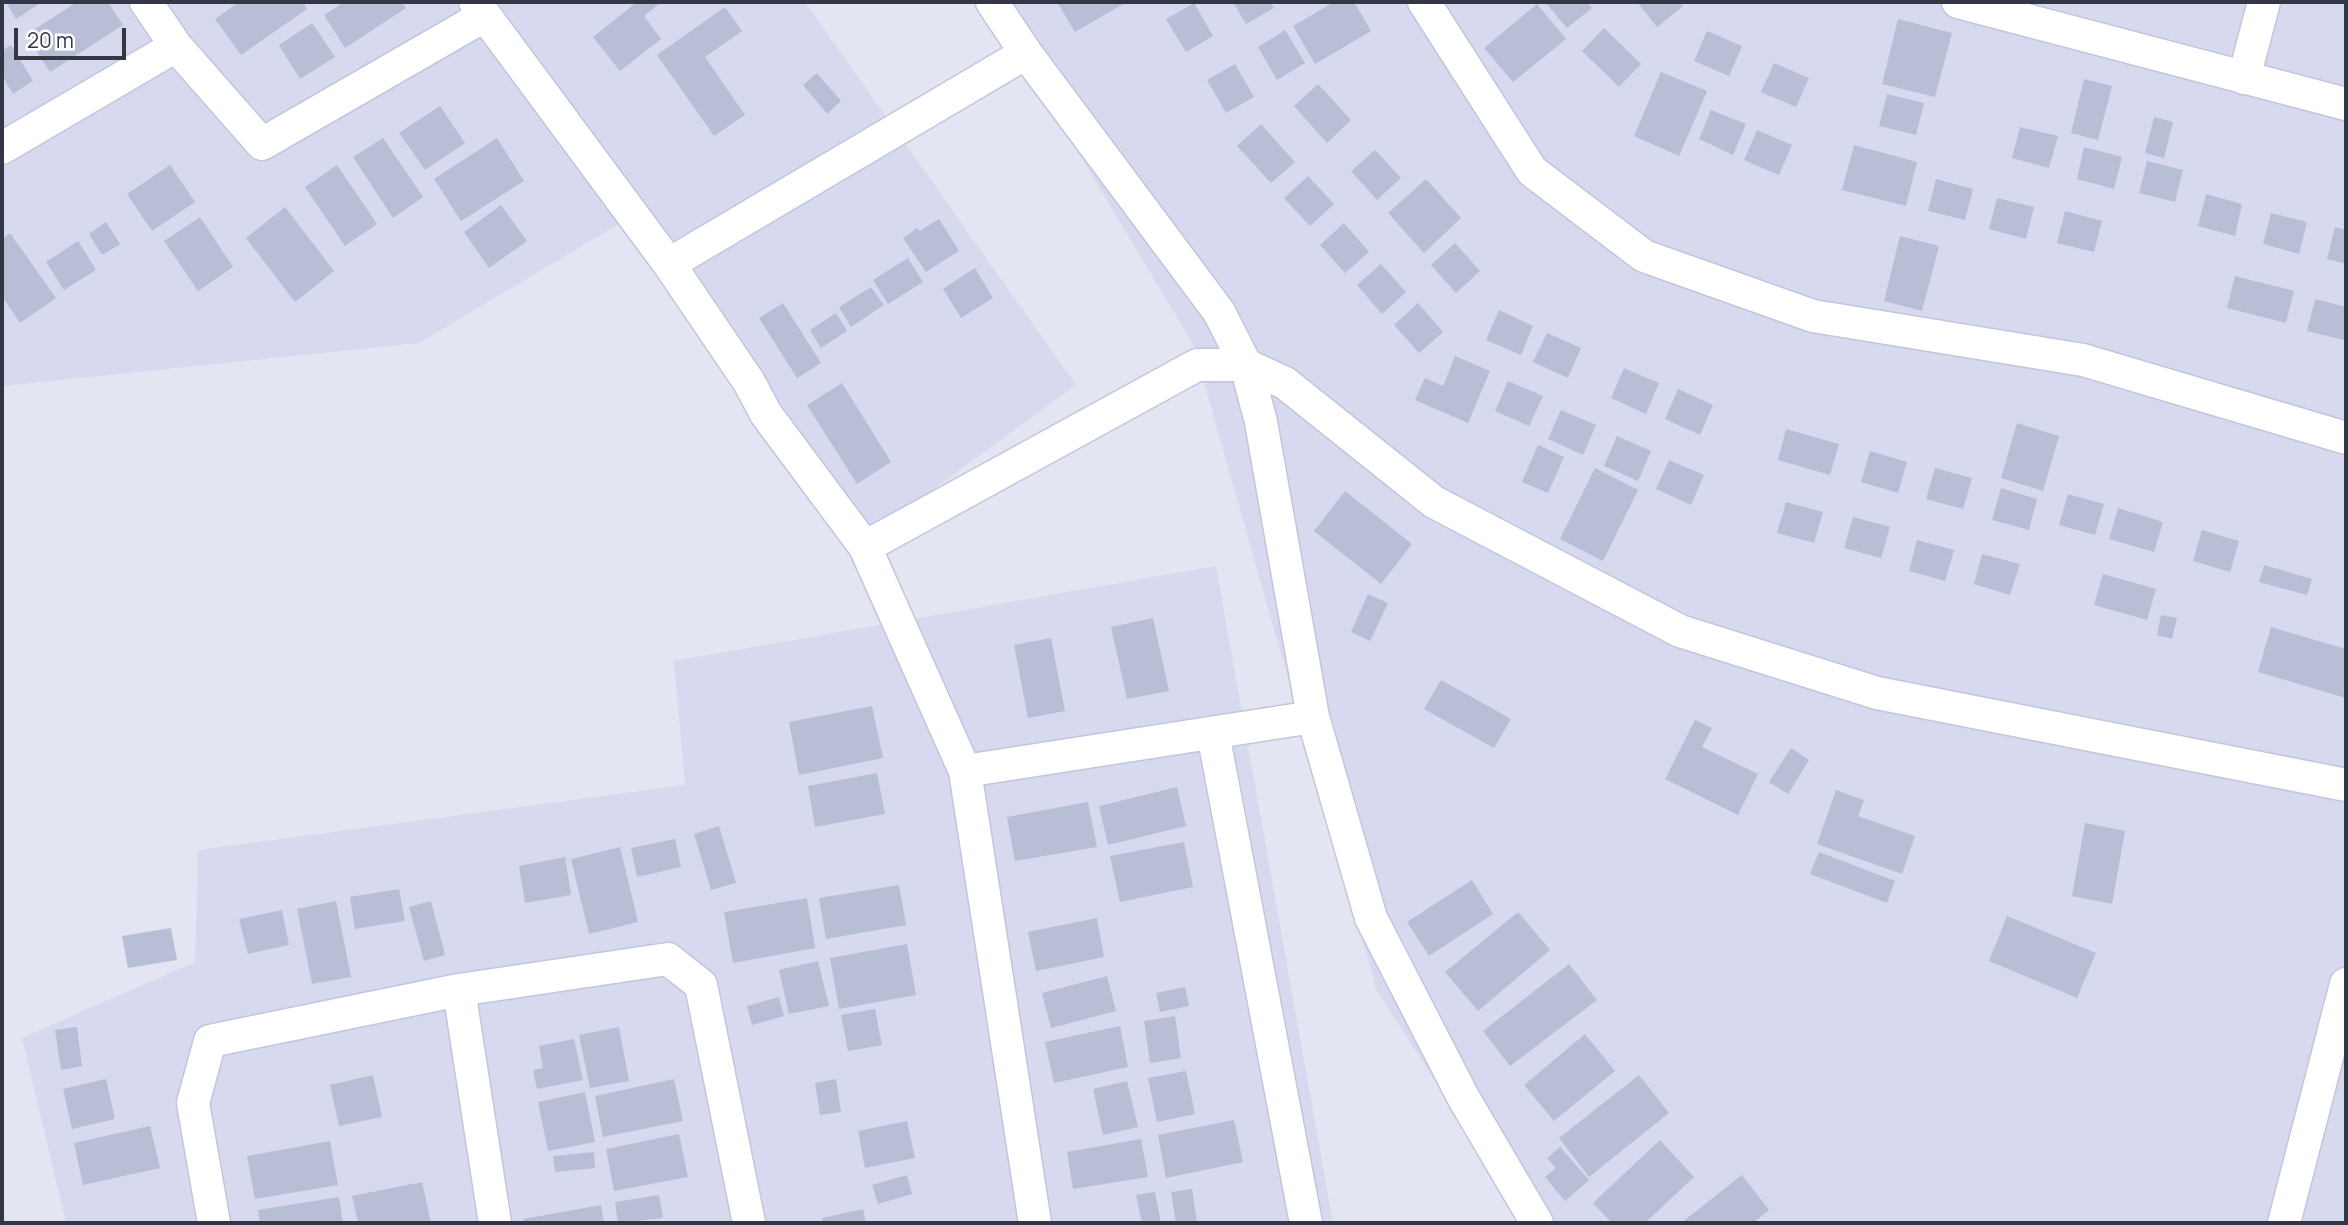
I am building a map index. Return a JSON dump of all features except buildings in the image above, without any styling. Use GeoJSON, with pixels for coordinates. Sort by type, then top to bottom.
{"type":"FeatureCollection","features":[{"type":"Feature","properties":{"kind":"street"},"geometry":{"type":"LineString","coordinates":[[146,2],[176,46],[262,144],[480,9],[669,264],[749,382],[766,414],[865,547],[965,771],[1035,1223]]}},
{"type":"Feature","properties":{"kind":"street"},"geometry":{"type":"LineString","coordinates":[[992,2],[1026,53],[1219,312],[1246,365],[1261,422],[1313,718],[1371,918],[1463,1097],[1537,1223]]}},
{"type":"Feature","properties":{"kind":"street"},"geometry":{"type":"LineString","coordinates":[[1424,2],[1532,171],[1644,256],[1813,316],[2083,360],[2346,438]]}},
{"type":"Feature","properties":{"kind":"street"},"geometry":{"type":"LineString","coordinates":[[1958,2],[2346,104]]}},
{"type":"Feature","properties":{"kind":"street"},"geometry":{"type":"LineString","coordinates":[[2244,78],[2264,2]]}},
{"type":"Feature","properties":{"kind":"street"},"geometry":{"type":"LineString","coordinates":[[2,148],[176,46]]}},
{"type":"Feature","properties":{"kind":"street"},"geometry":{"type":"LineString","coordinates":[[669,264],[1026,53]]}},
{"type":"Feature","properties":{"kind":"street"},"geometry":{"type":"LineString","coordinates":[[865,547],[1197,365],[1246,365],[1285,383],[1434,502],[1680,631],[1877,693],[2346,785]]}},
{"type":"Feature","properties":{"kind":"street"},"geometry":{"type":"LineString","coordinates":[[965,771],[1313,718]]}},
{"type":"Feature","properties":{"kind":"street"},"geometry":{"type":"LineString","coordinates":[[1213,733],[1306,1223]]}},
{"type":"Feature","properties":{"kind":"street"},"geometry":{"type":"LineString","coordinates":[[214,1223],[193,1103],[210,1041],[460,990],[667,959],[701,985],[749,1223]]}},
{"type":"Feature","properties":{"kind":"street"},"geometry":{"type":"LineString","coordinates":[[2284,1223],[2346,984]]}},
{"type":"Feature","properties":{"kind":"street"},"geometry":{"type":"LineString","coordinates":[[460,990],[495,1223]]}},
{"type":"Feature","properties":{"kind":"shaded area"},"geometry":{"type":"Polygon","coordinates":[[[2,2],[805,2],[1076,385],[872,534],[644,209],[419,343],[2,386],[2,2]]]}},
{"type":"Feature","properties":{"kind":"shaded area"},"geometry":{"type":"Polygon","coordinates":[[[988,2],[2346,2],[2346,1223],[1527,1223],[1377,991],[1193,344],[988,2]]]}},
{"type":"Feature","properties":{"kind":"shaded area"},"geometry":{"type":"Polygon","coordinates":[[[1216,566],[1333,1223],[66,1223],[22,1038],[195,962],[198,850],[685,785],[674,661],[1216,566]]]}}]}
